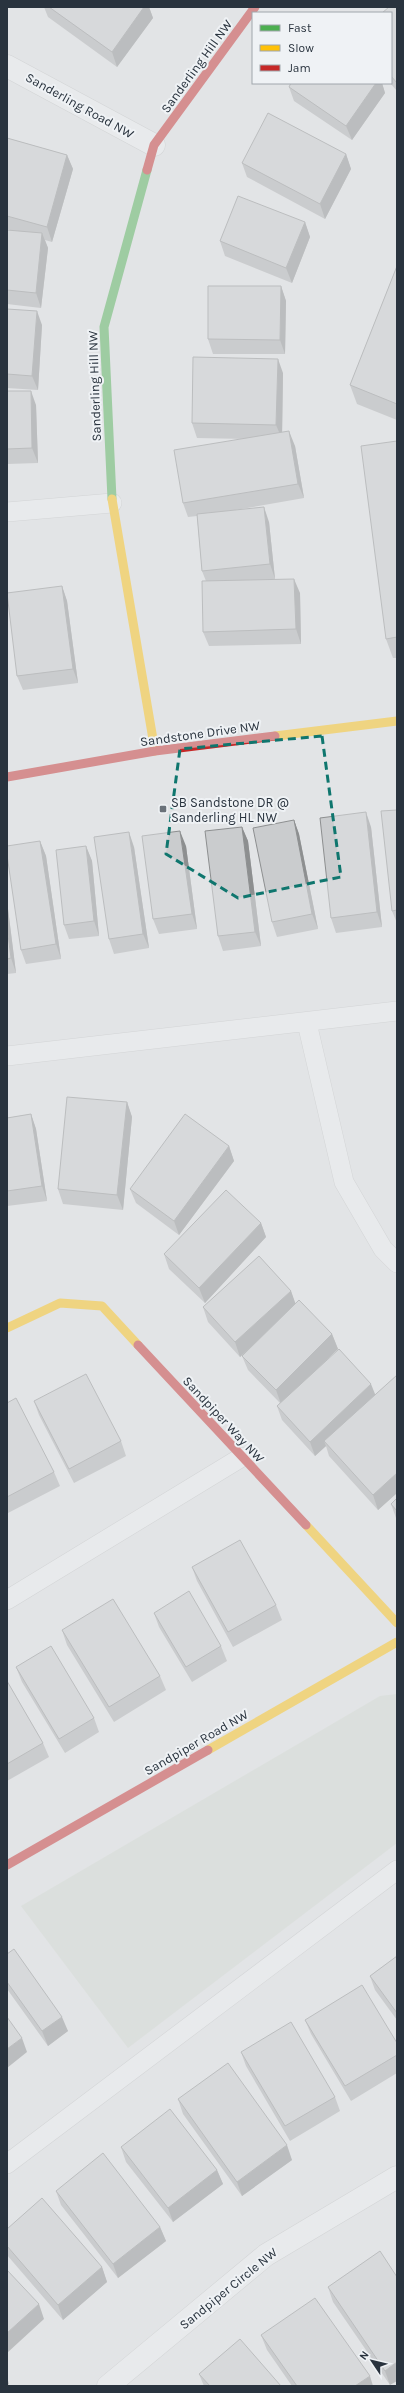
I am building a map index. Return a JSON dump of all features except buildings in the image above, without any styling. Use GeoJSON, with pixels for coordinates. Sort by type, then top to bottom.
{"type":"FeatureCollection","features":[{"type":"Feature","properties":{"kind":"street","name":"Sanderling Hill NW"},"geometry":{"type":"LineString","coordinates":[[155,751],[112,503],[104,327],[154,145],[255,7]]}},
{"type":"Feature","properties":{"kind":"street","name":"Sanderling Road NW"},"geometry":{"type":"LineString","coordinates":[[7,66],[154,145]]}},
{"type":"Feature","properties":{"kind":"street","name":"Sandstone Drive NW"},"geometry":{"type":"LineString","coordinates":[[7,777],[155,751],[397,721]]}},
{"type":"Feature","properties":{"kind":"street","name":"Sandpiper Way NW"},"geometry":{"type":"LineString","coordinates":[[7,1328],[60,1303],[102,1306],[397,1623]]}},
{"type":"Feature","properties":{"kind":"street","name":"Sandpiper Road NW"},"geometry":{"type":"LineString","coordinates":[[7,1865],[397,1642]]}},
{"type":"Feature","properties":{"kind":"street","name":"Sandpiper Circle NW"},"geometry":{"type":"LineString","coordinates":[[108,2386],[266,2255],[397,2177]]}},
{"type":"Feature","properties":{"kind":"lane"},"geometry":{"type":"LineString","coordinates":[[7,512],[112,503]]}},
{"type":"Feature","properties":{"kind":"lane"},"geometry":{"type":"LineString","coordinates":[[7,1056],[307,1023],[397,1011]]}},
{"type":"Feature","properties":{"kind":"lane"},"geometry":{"type":"LineString","coordinates":[[307,1023],[344,1182],[383,1249],[397,1263]]}},
{"type":"Feature","properties":{"kind":"lane"},"geometry":{"type":"LineString","coordinates":[[7,1600],[242,1457]]}},
{"type":"Feature","properties":{"kind":"lane"},"geometry":{"type":"LineString","coordinates":[[7,2164],[397,1870]]}},
{"type":"Feature","properties":{"kind":"highlighted area"},"geometry":{"type":"Polygon","coordinates":[[[322,736],[341,877],[238,898],[166,854],[180,749],[322,736]]]}},
{"type":"Feature","properties":{"kind":"shaded area"},"geometry":{"type":"Polygon","coordinates":[[[397,1694],[397,1843],[128,2048],[21,1906],[380,1696],[397,1694]]]}},
{"type":"Feature","properties":{"kind":"traffic: fast"},"geometry":{"type":"LineString","coordinates":[[112,499],[104,327],[147,170]]}},
{"type":"Feature","properties":{"kind":"traffic: slow"},"geometry":{"type":"LineString","coordinates":[[112,499],[155,751]]}},
{"type":"Feature","properties":{"kind":"traffic: slow"},"geometry":{"type":"LineString","coordinates":[[275,736],[397,721]]}},
{"type":"Feature","properties":{"kind":"traffic: slow"},"geometry":{"type":"LineString","coordinates":[[7,1328],[60,1303],[102,1306],[138,1345]]}},
{"type":"Feature","properties":{"kind":"traffic: slow"},"geometry":{"type":"LineString","coordinates":[[306,1525],[397,1623]]}},
{"type":"Feature","properties":{"kind":"traffic: slow"},"geometry":{"type":"LineString","coordinates":[[208,1750],[397,1642]]}},
{"type":"Feature","properties":{"kind":"traffic: jam"},"geometry":{"type":"LineString","coordinates":[[147,170],[154,145],[255,7]]}},
{"type":"Feature","properties":{"kind":"traffic: jam"},"geometry":{"type":"LineString","coordinates":[[7,777],[155,751],[275,736]]}},
{"type":"Feature","properties":{"kind":"traffic: jam"},"geometry":{"type":"LineString","coordinates":[[138,1345],[306,1525]]}},
{"type":"Feature","properties":{"kind":"traffic: jam"},"geometry":{"type":"LineString","coordinates":[[7,1865],[208,1750]]}},
{"type":"Feature","properties":{"kind":"place","name":"SB Sandstone DR @ Sanderling HL NW"},"geometry":{"type":"Point","coordinates":[163,809]}}]}
